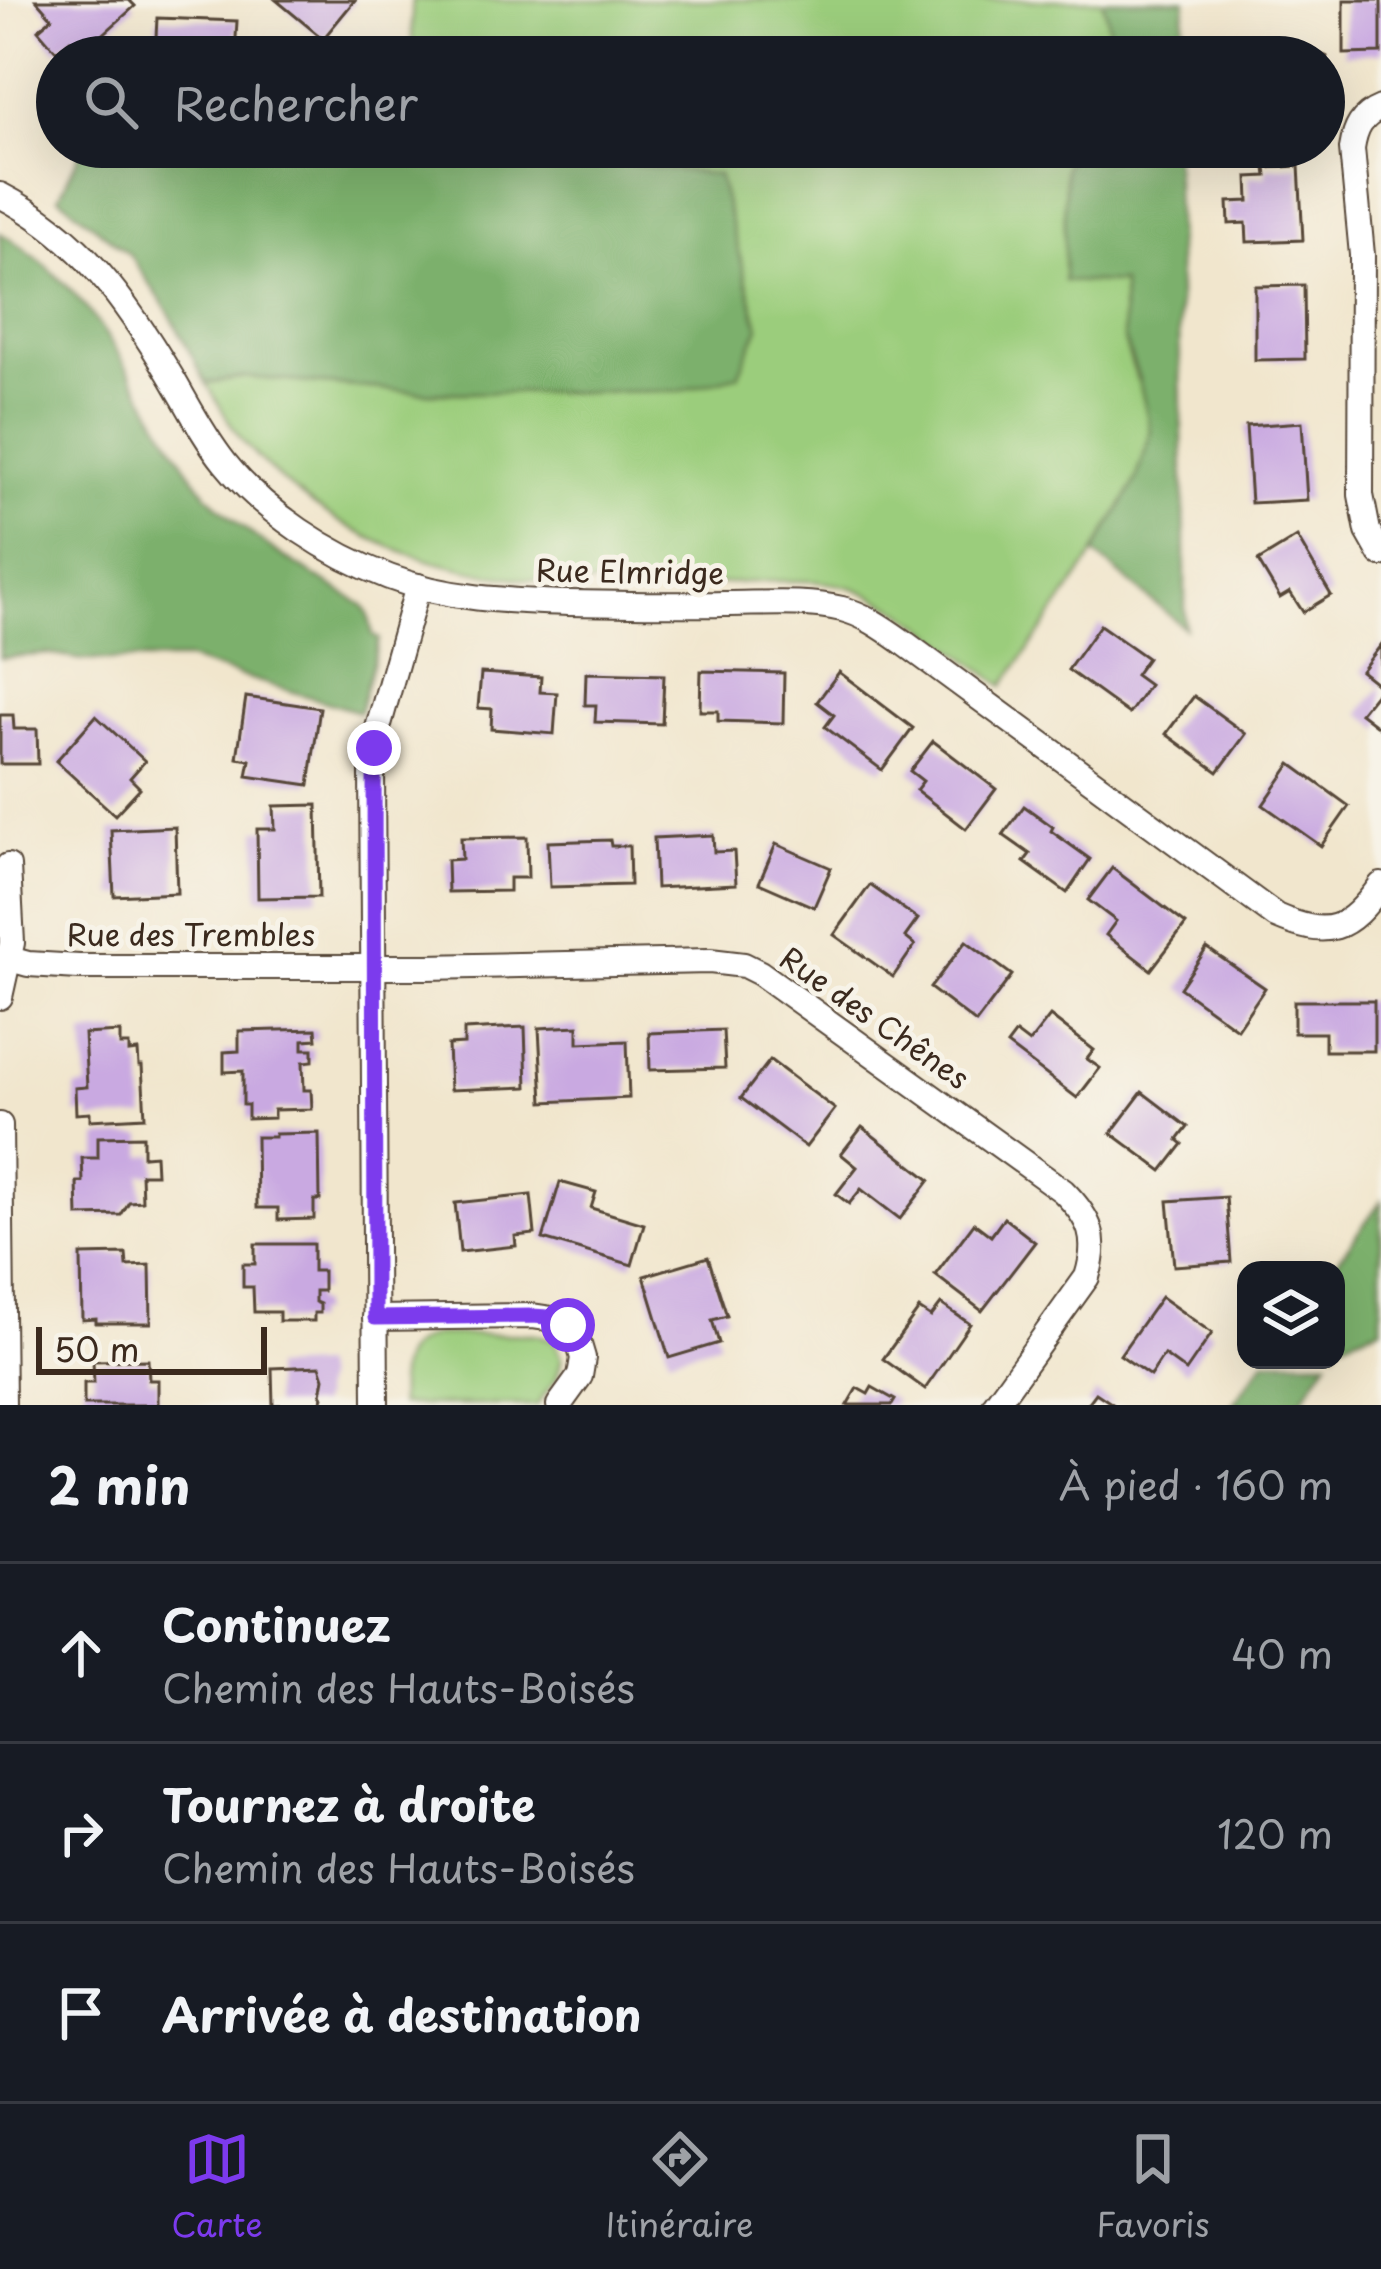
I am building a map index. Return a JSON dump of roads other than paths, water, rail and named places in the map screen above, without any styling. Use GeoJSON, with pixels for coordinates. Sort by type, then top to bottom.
{"type":"FeatureCollection","features":[{"type":"Feature","properties":{"kind":"street"},"geometry":{"type":"LineString","coordinates":[[1381,108],[1361,121],[1352,149],[1362,255],[1361,494],[1368,532],[1381,554]]}},
{"type":"Feature","properties":{"kind":"street","name":"Rue Elmridge"},"geometry":{"type":"LineString","coordinates":[[0,195],[56,230],[98,269],[135,316],[194,418],[240,480],[274,511],[327,547],[386,576],[448,594],[498,601],[788,604],[845,610],[906,644],[1276,916],[1308,929],[1328,931],[1351,920],[1381,885]]}},
{"type":"Feature","properties":{"kind":"street"},"geometry":{"type":"LineString","coordinates":[[1362,255],[1371,228],[1381,218]]}},
{"type":"Feature","properties":{"kind":"street"},"geometry":{"type":"LineString","coordinates":[[376,1405],[374,748],[418,586]]}},
{"type":"Feature","properties":{"kind":"street"},"geometry":{"type":"LineString","coordinates":[[0,997],[13,923],[8,866]]}},
{"type":"Feature","properties":{"kind":"street","name":"Rue des Trembles"},"geometry":{"type":"LineString","coordinates":[[10,959],[67,967],[373,966]]}},
{"type":"Feature","properties":{"kind":"street","name":"Rue des Chênes"},"geometry":{"type":"LineString","coordinates":[[373,966],[727,962],[760,973],[1063,1191],[1088,1222],[1093,1258],[1087,1277],[995,1405]]}},
{"type":"Feature","properties":{"kind":"street"},"geometry":{"type":"LineString","coordinates":[[0,1125],[3,1405]]}},
{"type":"Feature","properties":{"kind":"street"},"geometry":{"type":"LineString","coordinates":[[375,1318],[532,1316],[559,1320],[575,1331],[584,1358],[580,1376],[560,1405]]}}]}
